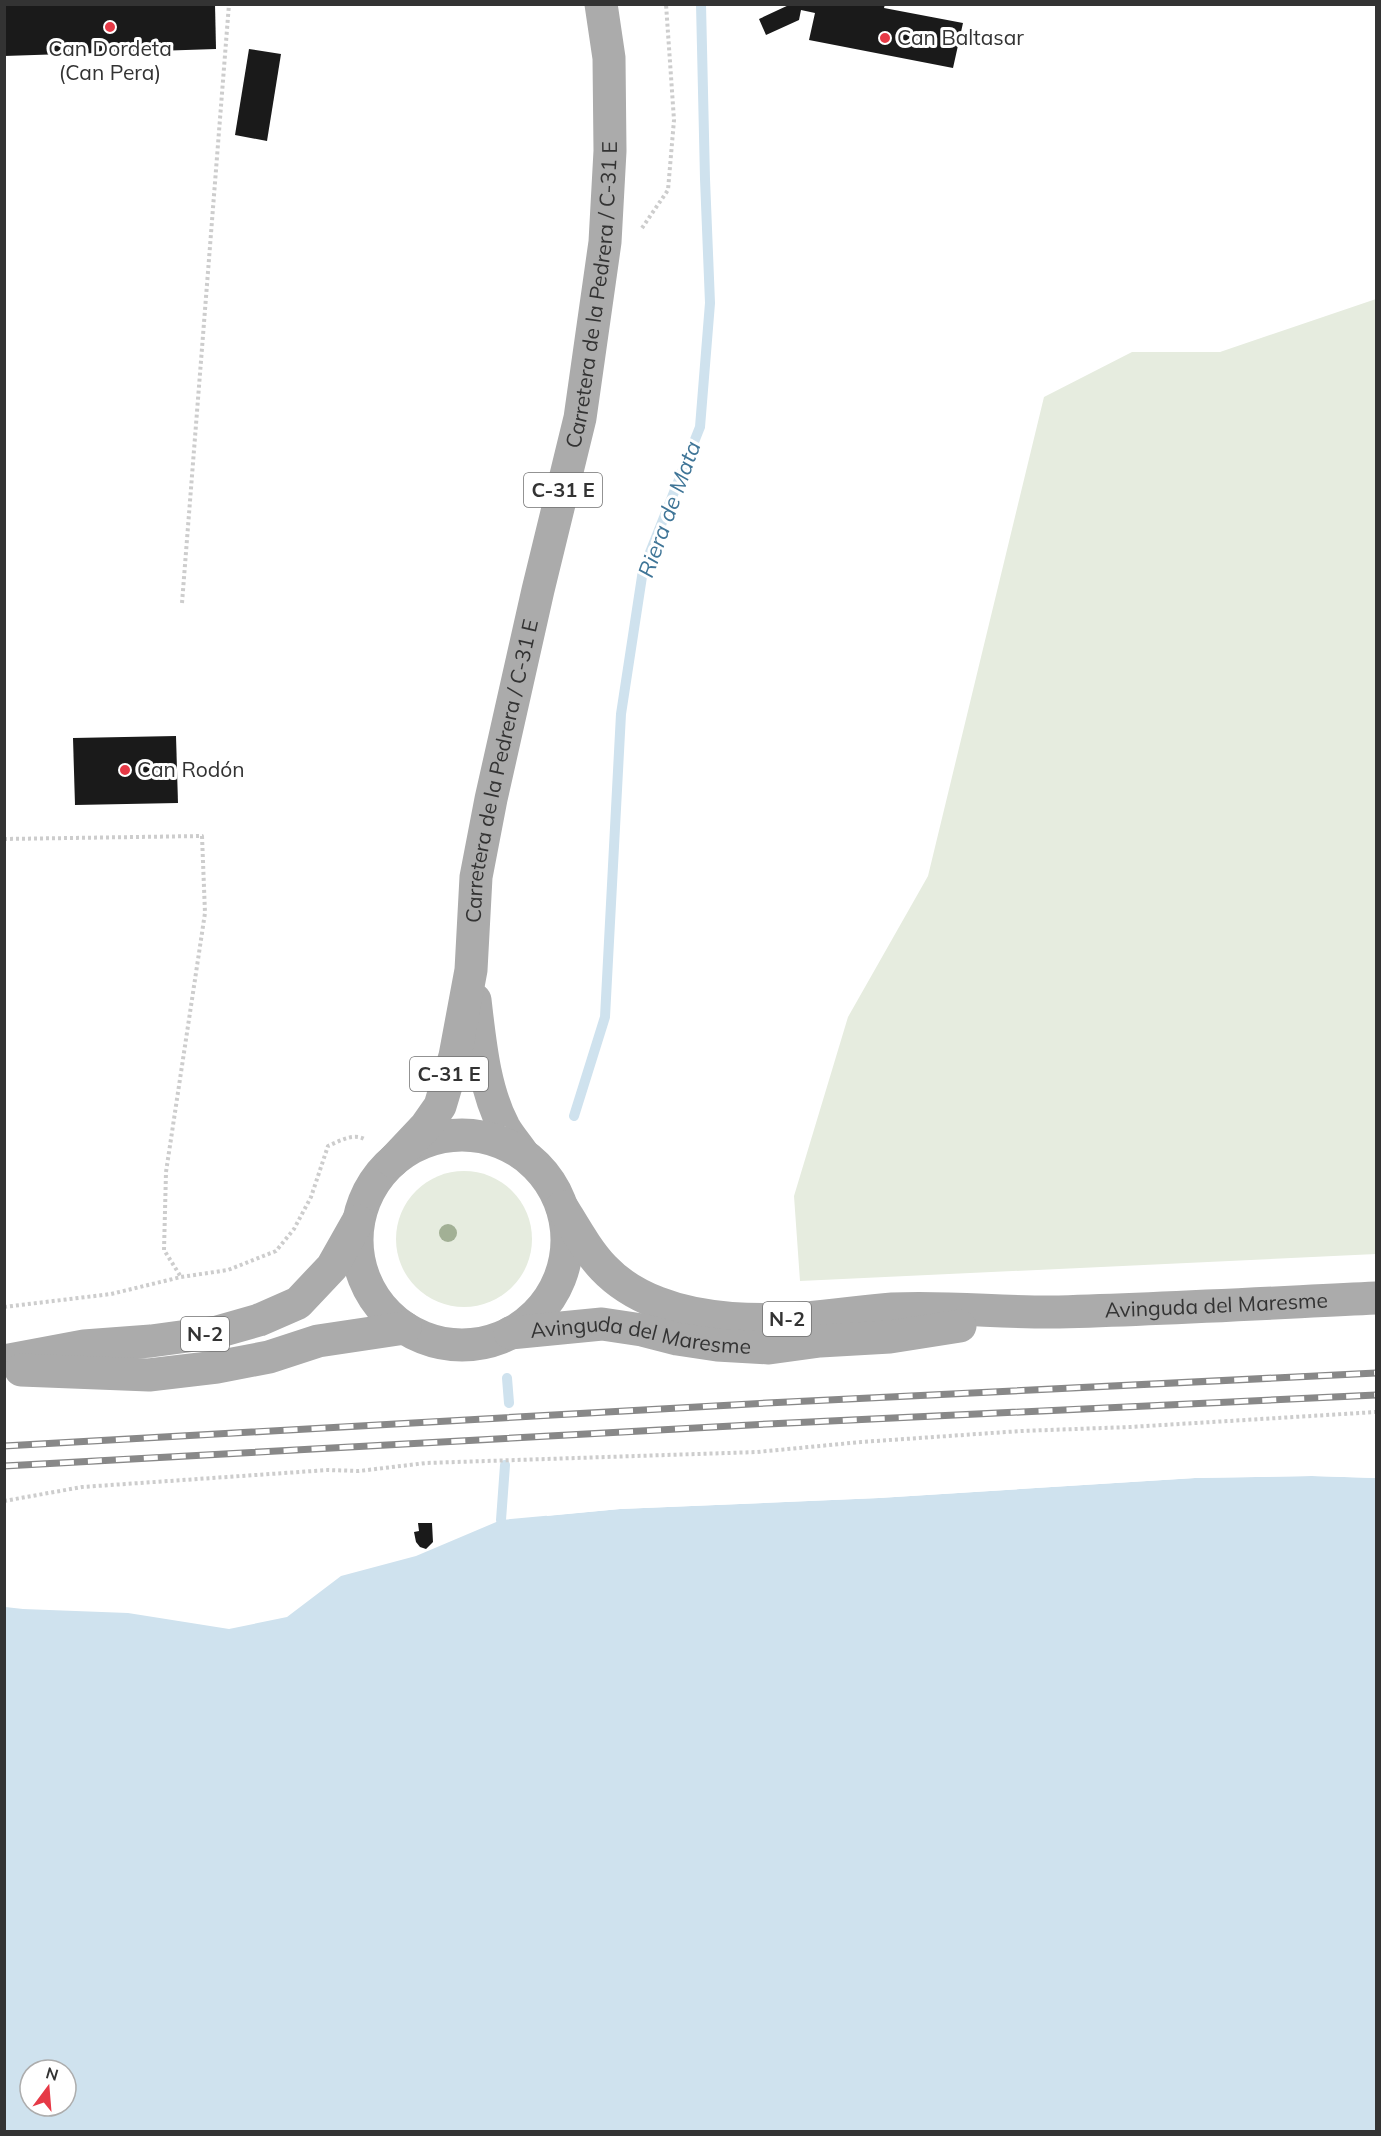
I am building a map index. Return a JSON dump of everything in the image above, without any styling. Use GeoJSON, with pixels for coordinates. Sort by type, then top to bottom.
{"type":"FeatureCollection","features":[{"type":"Feature","properties":{"kind":"main road","name":"Carretera de la Pedrera / C-31 E"},"geometry":{"type":"LineString","coordinates":[[471,970],[476,877],[505,729],[580,418],[605,242],[610,151],[609,58],[601,4]]}},
{"type":"Feature","properties":{"kind":"main road","name":"C-31 E"},"geometry":{"type":"LineString","coordinates":[[471,970],[482,1054],[493,1098],[504,1127],[523,1154]]}},
{"type":"Feature","properties":{"kind":"main road","name":"C-31 E"},"geometry":{"type":"LineString","coordinates":[[393,1161],[426,1126],[440,1106],[454,1056],[471,970]]}},
{"type":"Feature","properties":{"kind":"main road","name":"N-2"},"geometry":{"type":"LineString","coordinates":[[4,1361],[84,1346],[151,1341],[217,1332],[259,1320],[298,1303],[332,1267],[359,1219],[371,1187],[393,1161],[416,1145],[442,1136],[470,1135],[497,1141],[523,1154],[539,1168],[552,1186],[561,1206],[567,1236],[564,1265],[553,1293],[534,1316],[510,1333],[484,1342],[456,1345],[429,1340],[405,1328],[381,1307],[365,1281],[357,1251],[359,1219]]}},
{"type":"Feature","properties":{"kind":"main road","name":"Avinguda del Maresme"},"geometry":{"type":"LineString","coordinates":[[561,1206],[593,1257],[614,1280],[660,1304],[694,1313],[764,1319],[806,1318],[892,1309],[1058,1312],[1377,1298]]}},
{"type":"Feature","properties":{"kind":"main road","name":"Avinguda del Maresme"},"geometry":{"type":"LineString","coordinates":[[510,1333],[602,1324],[717,1345],[769,1348],[820,1341],[890,1337],[1058,1312]]}},
{"type":"Feature","properties":{"kind":"main road","name":"N-2"},"geometry":{"type":"LineString","coordinates":[[4,1369],[149,1375],[217,1367],[269,1357],[318,1341],[405,1328]]}},
{"type":"Feature","properties":{"kind":"path"},"geometry":{"type":"LineString","coordinates":[[182,603],[229,4]]}},
{"type":"Feature","properties":{"kind":"path"},"geometry":{"type":"LineString","coordinates":[[605,242],[641,229],[668,190],[674,120],[666,4]]}},
{"type":"Feature","properties":{"kind":"path"},"geometry":{"type":"LineString","coordinates":[[4,839],[201,836],[205,913],[166,1172],[164,1250],[181,1277]]}},
{"type":"Feature","properties":{"kind":"path"},"geometry":{"type":"LineString","coordinates":[[4,1307],[111,1294],[181,1277],[228,1270],[276,1251],[294,1229],[311,1197],[328,1146],[350,1137],[362,1137],[393,1161]]}},
{"type":"Feature","properties":{"kind":"path"},"geometry":{"type":"LineString","coordinates":[[4,1501],[82,1487],[328,1470],[359,1471],[426,1463],[757,1452],[1021,1431],[1130,1427],[1377,1412]]}},
{"type":"Feature","properties":{"kind":"shaded area"},"geometry":{"type":"Polygon","coordinates":[[[1376,299],[1376,1254],[800,1281],[794,1196],[848,1017],[928,876],[1044,397],[1132,352],[1220,352],[1376,299]]]}},
{"type":"Feature","properties":{"kind":"shaded area"},"geometry":{"type":"Polygon","coordinates":[[[464,1171],[490,1176],[512,1191],[527,1213],[532,1239],[527,1265],[512,1287],[490,1302],[464,1307],[438,1302],[416,1287],[401,1265],[396,1239],[401,1213],[416,1191],[438,1176],[464,1171]]]}},
{"type":"Feature","properties":{"kind":"water"},"geometry":{"type":"Polygon","coordinates":[[[1312,1476],[1376,1478],[1376,2131],[5,2132],[5,1607],[128,1613],[229,1629],[287,1617],[341,1576],[416,1556],[501,1520],[620,1509],[879,1498],[1195,1478],[1312,1476]]]}},
{"type":"Feature","properties":{"kind":"pier"},"geometry":{"type":"Polygon","coordinates":[[[1312,1473],[1376,1475],[1376,1478],[1312,1476],[1195,1478],[879,1498],[620,1509],[547,1516],[545,1513],[620,1506],[879,1495],[1195,1475],[1312,1473]]]}},
{"type":"Feature","properties":{"kind":"building","name":"Can Dordeta (Can Pera)"},"geometry":{"type":"Polygon","coordinates":[[[4,4],[215,4],[216,49],[4,56],[4,4]]]}},
{"type":"Feature","properties":{"kind":"building","name":"Can Baltasar"},"geometry":{"type":"Polygon","coordinates":[[[791,4],[885,4],[884,8],[963,23],[953,68],[809,40],[815,13],[801,10],[799,20],[766,35],[759,19],[791,4]]]}},
{"type":"Feature","properties":{"kind":"building"},"geometry":{"type":"Polygon","coordinates":[[[249,49],[281,54],[267,141],[235,135],[249,49]]]}},
{"type":"Feature","properties":{"kind":"building","name":"Can Rodón"},"geometry":{"type":"Polygon","coordinates":[[[176,736],[178,803],[75,805],[73,738],[176,736]]]}},
{"type":"Feature","properties":{"kind":"building"},"geometry":{"type":"Polygon","coordinates":[[[418,1523],[432,1523],[433,1542],[426,1549],[420,1547],[416,1542],[414,1532],[419,1531],[418,1523]]]}},
{"type":"Feature","properties":{"kind":"waterway","name":"Riera de Mata"},"geometry":{"type":"LineString","coordinates":[[574,1116],[605,1017],[621,714],[643,570],[700,427],[710,303],[701,4]]}},
{"type":"Feature","properties":{"kind":"waterway","name":"Riera de Mata"},"geometry":{"type":"LineString","coordinates":[[507,1378],[509,1403]]}},
{"type":"Feature","properties":{"kind":"waterway","name":"Riera de Mata"},"geometry":{"type":"LineString","coordinates":[[501,1520],[505,1465]]}},
{"type":"Feature","properties":{"kind":"railway"},"geometry":{"type":"LineString","coordinates":[[4,1446],[767,1403],[1376,1373]]}},
{"type":"Feature","properties":{"kind":"railway"},"geometry":{"type":"LineString","coordinates":[[4,1466],[768,1424],[1376,1395]]}},
{"type":"Feature","properties":{"kind":"place","name":"Can Dordeta (Can Pera)"},"geometry":{"type":"Point","coordinates":[110,27]}},
{"type":"Feature","properties":{"kind":"place","name":"Can Baltasar"},"geometry":{"type":"Point","coordinates":[885,38]}},
{"type":"Feature","properties":{"kind":"place","name":"Can Rodón"},"geometry":{"type":"Point","coordinates":[125,770]}}]}
